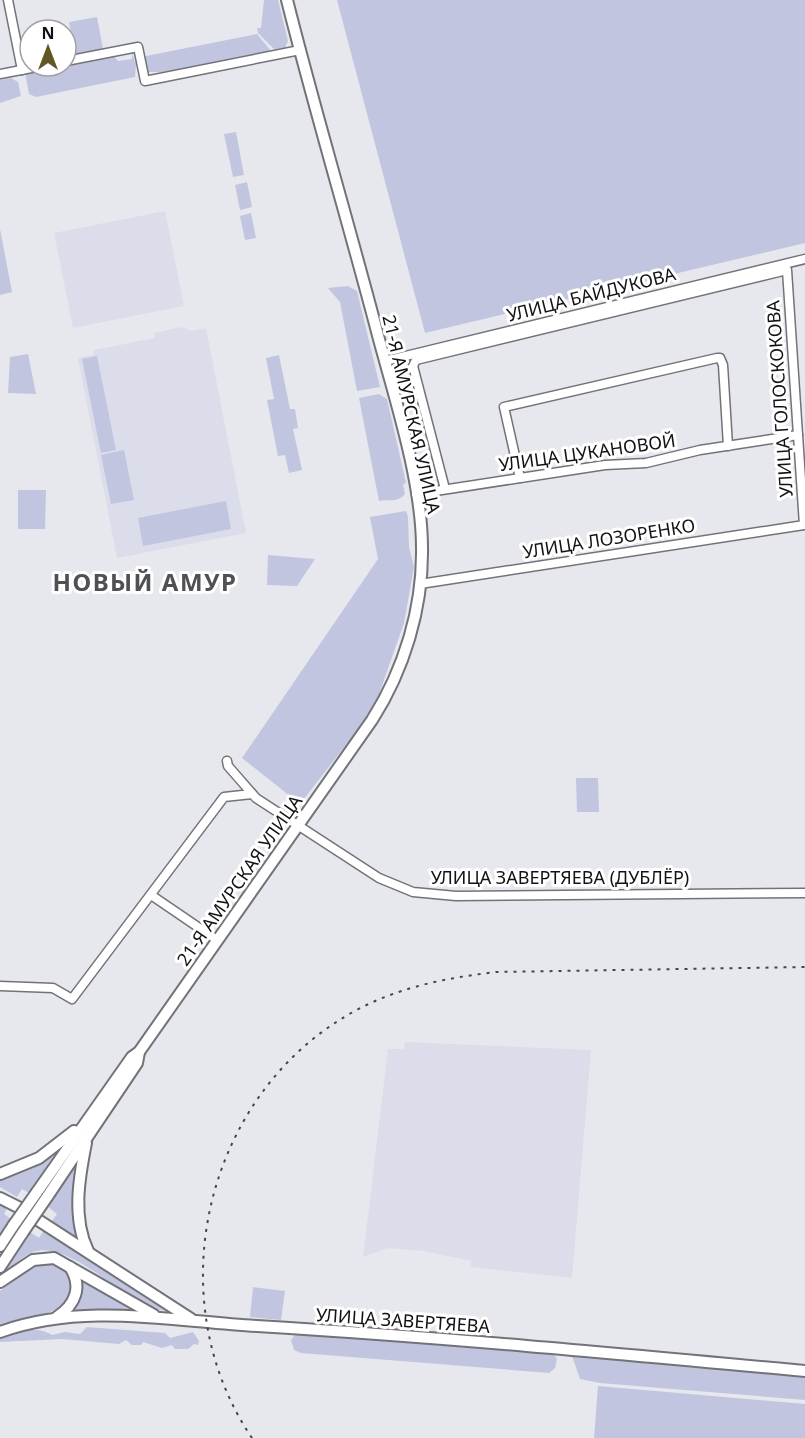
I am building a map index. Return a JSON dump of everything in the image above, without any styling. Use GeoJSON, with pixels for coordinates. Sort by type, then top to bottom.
{"type":"FeatureCollection","features":[{"type":"Feature","properties":{"kind":"main road","name":"21-Я АМУРСКАЯ УЛИЦА"},"geometry":{"type":"LineString","coordinates":[[0,1267],[18,1229],[83,1134],[137,1063],[139,1052],[384,702],[413,622],[420,584],[422,546],[416,494],[385,361],[287,0]]}},
{"type":"Feature","properties":{"kind":"main road"},"geometry":{"type":"LineString","coordinates":[[0,1174],[39,1158],[74,1131],[83,1134],[79,1221],[81,1233],[90,1254]]}},
{"type":"Feature","properties":{"kind":"main road"},"geometry":{"type":"LineString","coordinates":[[0,1193],[10,1203]]}},
{"type":"Feature","properties":{"kind":"main road"},"geometry":{"type":"LineString","coordinates":[[38,1220],[196,1322]]}},
{"type":"Feature","properties":{"kind":"main road","name":"21-Я АМУРСКАЯ УЛИЦА"},"geometry":{"type":"LineString","coordinates":[[0,1246],[18,1229]]}},
{"type":"Feature","properties":{"kind":"main road"},"geometry":{"type":"LineString","coordinates":[[0,1282],[38,1258],[54,1258],[141,1309],[166,1319],[171,1315],[171,1307]]}},
{"type":"Feature","properties":{"kind":"main road"},"geometry":{"type":"LineString","coordinates":[[57,1317],[73,1304],[76,1294],[75,1276],[68,1265]]}},
{"type":"Feature","properties":{"kind":"main road","name":"УЛИЦА ЗАВЕРТЯЕВА"},"geometry":{"type":"LineString","coordinates":[[0,1332],[57,1317],[101,1314],[473,1341],[805,1371]]}},
{"type":"Feature","properties":{"kind":"street"},"geometry":{"type":"LineString","coordinates":[[8,0],[18,50]]}},
{"type":"Feature","properties":{"kind":"street"},"geometry":{"type":"LineString","coordinates":[[78,59],[138,47],[145,81],[300,50]]}},
{"type":"Feature","properties":{"kind":"street"},"geometry":{"type":"LineString","coordinates":[[0,74],[18,71]]}},
{"type":"Feature","properties":{"kind":"street","name":"УЛИЦА БАЙДУКОВА"},"geometry":{"type":"LineString","coordinates":[[385,361],[805,259]]}},
{"type":"Feature","properties":{"kind":"street","name":"УЛИЦА БАЙДУКОВА"},"geometry":{"type":"LineString","coordinates":[[445,489],[413,363],[787,270]]}},
{"type":"Feature","properties":{"kind":"street","name":"УЛИЦА ГОЛОСКОКОВА"},"geometry":{"type":"LineString","coordinates":[[787,270],[804,525]]}},
{"type":"Feature","properties":{"kind":"street"},"geometry":{"type":"LineString","coordinates":[[520,478],[504,408],[717,357],[723,365],[728,446]]}},
{"type":"Feature","properties":{"kind":"street","name":"УЛИЦА ЦУКАНОВОЙ"},"geometry":{"type":"LineString","coordinates":[[416,494],[605,465],[646,463],[728,446],[798,435]]}},
{"type":"Feature","properties":{"kind":"street","name":"УЛИЦА ЛОЗОРЕНКО"},"geometry":{"type":"LineString","coordinates":[[420,584],[804,525]]}},
{"type":"Feature","properties":{"kind":"street","name":"УЛИЦА ЗАВЕРТЯЕВА (ДУБЛЁР)"},"geometry":{"type":"LineString","coordinates":[[227,761],[252,794],[379,878],[413,892],[432,895],[805,893]]}},
{"type":"Feature","properties":{"kind":"street"},"geometry":{"type":"LineString","coordinates":[[0,986],[53,988],[72,999],[224,797],[252,794]]}},
{"type":"Feature","properties":{"kind":"street"},"geometry":{"type":"LineString","coordinates":[[152,895],[217,940]]}},
{"type":"Feature","properties":{"kind":"shaded area"},"geometry":{"type":"Polygon","coordinates":[[[264,0],[278,0],[288,41],[285,48],[274,49],[258,33],[257,28],[261,28],[264,0]]]}},
{"type":"Feature","properties":{"kind":"shaded area"},"geometry":{"type":"Polygon","coordinates":[[[337,0],[805,0],[805,243],[425,333],[337,0]]]}},
{"type":"Feature","properties":{"kind":"shaded area"},"geometry":{"type":"Polygon","coordinates":[[[97,17],[103,49],[78,54],[78,20],[97,17]]]}},
{"type":"Feature","properties":{"kind":"shaded area"},"geometry":{"type":"Polygon","coordinates":[[[257,34],[271,51],[163,72],[147,72],[143,57],[257,34]]]}},
{"type":"Feature","properties":{"kind":"shaded area"},"geometry":{"type":"Polygon","coordinates":[[[132,53],[136,64],[135,77],[36,97],[29,94],[26,78],[78,78],[78,62],[113,55],[118,61],[132,59],[132,53]]]}},
{"type":"Feature","properties":{"kind":"shaded area"},"geometry":{"type":"Polygon","coordinates":[[[11,78],[18,82],[21,96],[0,103],[0,80],[11,78]]]}},
{"type":"Feature","properties":{"kind":"shaded area"},"geometry":{"type":"Polygon","coordinates":[[[236,132],[244,175],[233,177],[224,134],[236,132]]]}},
{"type":"Feature","properties":{"kind":"shaded area"},"geometry":{"type":"Polygon","coordinates":[[[247,182],[252,207],[240,210],[235,185],[247,182]]]}},
{"type":"Feature","properties":{"kind":"shaded area"},"geometry":{"type":"Polygon","coordinates":[[[165,211],[184,306],[73,328],[54,233],[165,211]]]}},
{"type":"Feature","properties":{"kind":"shaded area"},"geometry":{"type":"Polygon","coordinates":[[[251,213],[256,238],[245,240],[240,216],[251,213]]]}},
{"type":"Feature","properties":{"kind":"shaded area"},"geometry":{"type":"Polygon","coordinates":[[[0,229],[12,292],[0,295],[0,229]]]}},
{"type":"Feature","properties":{"kind":"shaded area"},"geometry":{"type":"Polygon","coordinates":[[[348,286],[357,291],[380,387],[357,391],[340,302],[328,288],[348,286]]]}},
{"type":"Feature","properties":{"kind":"shaded area"},"geometry":{"type":"Polygon","coordinates":[[[182,327],[192,331],[206,328],[246,533],[117,558],[78,358],[93,355],[94,350],[155,338],[154,333],[182,327]]]}},
{"type":"Feature","properties":{"kind":"shaded area"},"geometry":{"type":"Polygon","coordinates":[[[28,354],[36,394],[8,393],[10,357],[28,354]]]}},
{"type":"Feature","properties":{"kind":"shaded area"},"geometry":{"type":"Polygon","coordinates":[[[279,355],[290,409],[295,409],[298,428],[293,429],[302,470],[289,473],[285,455],[278,456],[267,400],[274,399],[266,358],[279,355]]]}},
{"type":"Feature","properties":{"kind":"shaded area"},"geometry":{"type":"Polygon","coordinates":[[[97,356],[116,450],[101,453],[82,359],[97,356]]]}},
{"type":"Feature","properties":{"kind":"shaded area"},"geometry":{"type":"Polygon","coordinates":[[[379,394],[387,399],[406,483],[403,484],[405,494],[396,500],[379,501],[359,398],[379,394]]]}},
{"type":"Feature","properties":{"kind":"shaded area"},"geometry":{"type":"Polygon","coordinates":[[[124,450],[134,500],[111,504],[101,455],[124,450]]]}},
{"type":"Feature","properties":{"kind":"shaded area"},"geometry":{"type":"Polygon","coordinates":[[[18,490],[46,490],[45,529],[18,529],[18,490]]]}},
{"type":"Feature","properties":{"kind":"shaded area"},"geometry":{"type":"Polygon","coordinates":[[[226,501],[231,529],[143,546],[138,518],[226,501]]]}},
{"type":"Feature","properties":{"kind":"shaded area"},"geometry":{"type":"Polygon","coordinates":[[[406,511],[409,547],[414,567],[404,623],[378,697],[356,732],[300,804],[242,758],[378,559],[370,517],[406,511]]]}},
{"type":"Feature","properties":{"kind":"shaded area"},"geometry":{"type":"Polygon","coordinates":[[[268,555],[315,559],[297,586],[267,585],[268,555]]]}},
{"type":"Feature","properties":{"kind":"shaded area"},"geometry":{"type":"Polygon","coordinates":[[[576,778],[598,778],[599,812],[577,812],[576,778]]]}},
{"type":"Feature","properties":{"kind":"shaded area"},"geometry":{"type":"Polygon","coordinates":[[[405,1042],[591,1050],[572,1278],[471,1267],[471,1261],[424,1251],[388,1248],[363,1257],[388,1049],[404,1049],[405,1042]]]}},
{"type":"Feature","properties":{"kind":"shaded area"},"geometry":{"type":"Polygon","coordinates":[[[58,1149],[29,1193],[22,1189],[17,1197],[0,1187],[0,1178],[58,1149]]]}},
{"type":"Feature","properties":{"kind":"shaded area"},"geometry":{"type":"Polygon","coordinates":[[[77,1162],[75,1208],[77,1237],[52,1221],[57,1214],[47,1206],[77,1162]]]}},
{"type":"Feature","properties":{"kind":"shaded area"},"geometry":{"type":"Polygon","coordinates":[[[0,1205],[7,1208],[4,1214],[11,1219],[0,1236],[0,1205]]]}},
{"type":"Feature","properties":{"kind":"shaded area"},"geometry":{"type":"Polygon","coordinates":[[[44,1230],[165,1311],[132,1297],[81,1263],[48,1251],[33,1252],[3,1272],[30,1232],[39,1238],[44,1230]]]}},
{"type":"Feature","properties":{"kind":"shaded area"},"geometry":{"type":"Polygon","coordinates":[[[52,1263],[59,1266],[69,1276],[71,1294],[66,1303],[46,1314],[0,1324],[0,1291],[36,1264],[52,1263]]]}},
{"type":"Feature","properties":{"kind":"shaded area"},"geometry":{"type":"Polygon","coordinates":[[[80,1278],[135,1313],[71,1313],[80,1278]]]}},
{"type":"Feature","properties":{"kind":"shaded area"},"geometry":{"type":"Polygon","coordinates":[[[253,1287],[285,1291],[281,1320],[250,1317],[253,1287]]]}},
{"type":"Feature","properties":{"kind":"shaded area"},"geometry":{"type":"Polygon","coordinates":[[[87,1327],[165,1333],[170,1338],[193,1332],[199,1341],[198,1345],[194,1344],[188,1349],[175,1349],[172,1345],[162,1348],[143,1342],[141,1345],[132,1345],[126,1340],[119,1344],[62,1339],[0,1342],[0,1337],[19,1331],[40,1330],[52,1335],[65,1332],[80,1334],[87,1327]]]}},
{"type":"Feature","properties":{"kind":"shaded area"},"geometry":{"type":"Polygon","coordinates":[[[308,1334],[552,1352],[557,1359],[555,1368],[549,1373],[301,1353],[294,1350],[291,1340],[295,1335],[308,1334]]]}},
{"type":"Feature","properties":{"kind":"shaded area"},"geometry":{"type":"Polygon","coordinates":[[[572,1356],[805,1377],[805,1400],[600,1383],[580,1379],[572,1356]]]}},
{"type":"Feature","properties":{"kind":"shaded area"},"geometry":{"type":"Polygon","coordinates":[[[598,1386],[805,1404],[805,1438],[594,1438],[598,1386]]]}},
{"type":"Feature","properties":{"kind":"railway"},"geometry":{"type":"LineString","coordinates":[[252,1438],[223,1383],[207,1324],[203,1263],[211,1203],[231,1146],[261,1093],[302,1048],[353,1012],[370,1003],[405,990],[459,977],[496,972],[805,967]]}},
{"type":"Feature","properties":{"kind":"district","name":"НОВЫЙ АМУР"},"geometry":{"type":"Point","coordinates":[145,581]}}]}
